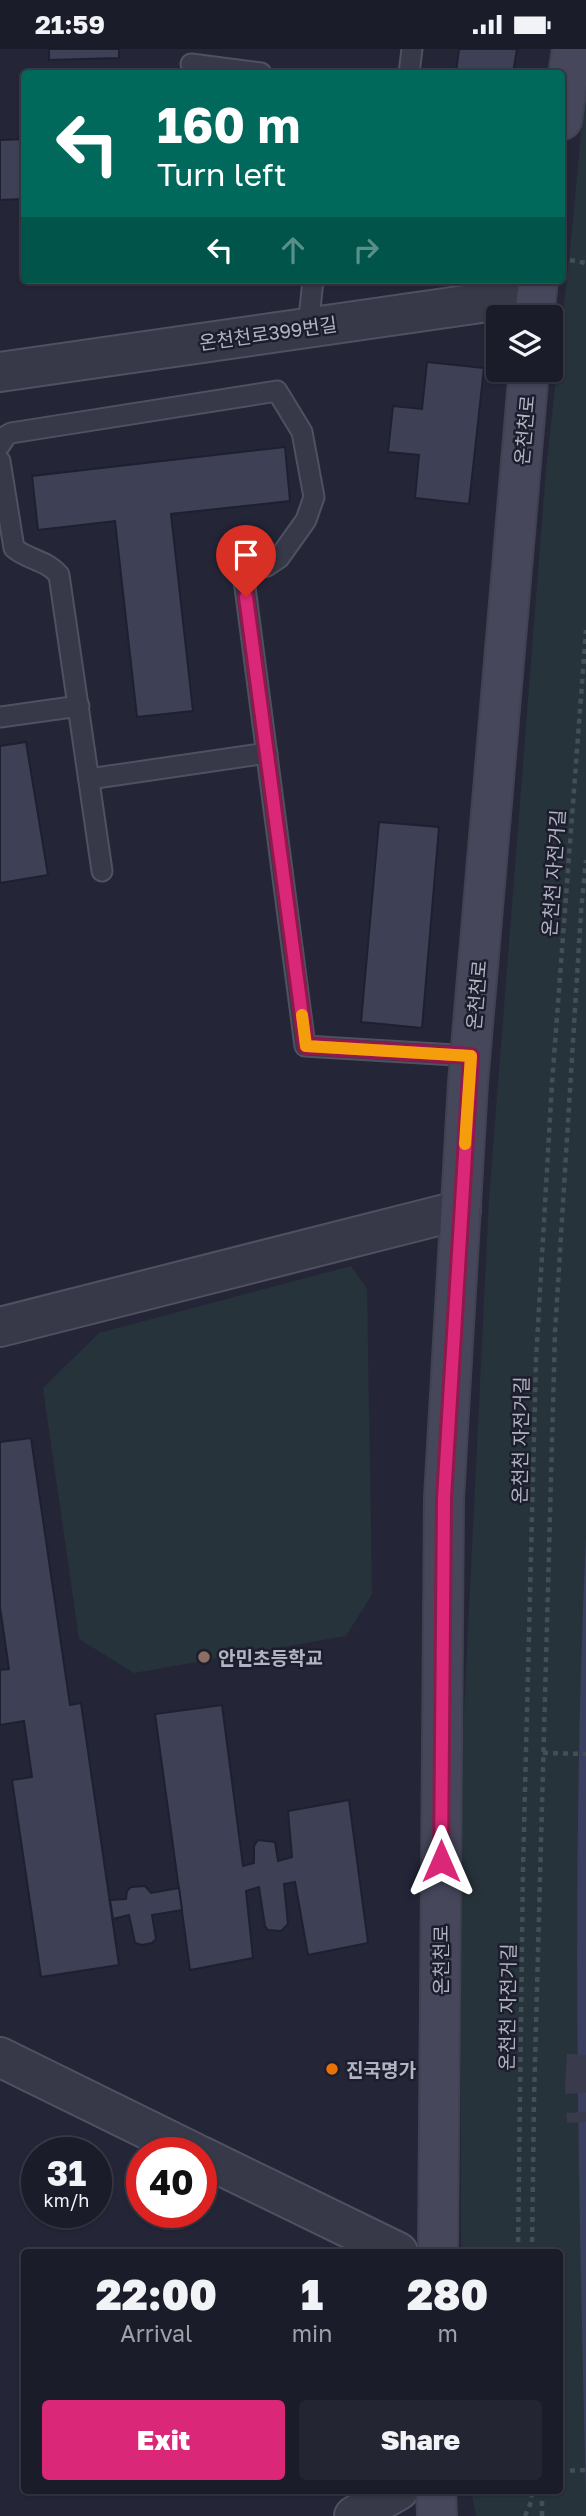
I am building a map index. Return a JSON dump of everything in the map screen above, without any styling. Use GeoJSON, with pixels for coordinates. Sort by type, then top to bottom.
{"type":"FeatureCollection","features":[{"type":"Feature","properties":{"kind":"street"},"geometry":{"type":"LineString","coordinates":[[565,99],[572,49]]}},
{"type":"Feature","properties":{"kind":"street","name":"온천천로399번길"},"geometry":{"type":"LineString","coordinates":[[0,372],[536,297]]}},
{"type":"Feature","properties":{"kind":"street","name":"온천천로"},"geometry":{"type":"LineString","coordinates":[[438,2249],[444,1498],[471,1056],[529,382]]}},
{"type":"Feature","properties":{"kind":"street"},"geometry":{"type":"LineString","coordinates":[[0,1327],[461,1210]]}},
{"type":"Feature","properties":{"kind":"street"},"geometry":{"type":"LineString","coordinates":[[0,2057],[162,2137]]}},
{"type":"Feature","properties":{"kind":"street"},"geometry":{"type":"LineString","coordinates":[[217,2164],[392,2249]]}},
{"type":"Feature","properties":{"kind":"street"},"geometry":{"type":"LineString","coordinates":[[354,2516],[391,2494]]}},
{"type":"Feature","properties":{"kind":"street"},"geometry":{"type":"LineString","coordinates":[[437,2516],[439,2494]]}},
{"type":"Feature","properties":{"kind":"street"},"geometry":{"type":"LineString","coordinates":[[440,2494],[447,2516]]}},
{"type":"Feature","properties":{"kind":"lane"},"geometry":{"type":"LineString","coordinates":[[409,70],[412,49]]}},
{"type":"Feature","properties":{"kind":"lane"},"geometry":{"type":"LineString","coordinates":[[191,62],[242,70]]}},
{"type":"Feature","properties":{"kind":"lane"},"geometry":{"type":"LineString","coordinates":[[308,327],[313,284]]}},
{"type":"Feature","properties":{"kind":"lane"},"geometry":{"type":"LineString","coordinates":[[0,445],[6,436],[12,433],[277,391],[302,432],[314,497],[306,520],[279,558],[267,566],[243,572],[306,1046],[471,1056]]}},
{"type":"Feature","properties":{"kind":"lane"},"geometry":{"type":"LineString","coordinates":[[0,461],[14,548],[25,558],[47,564],[59,575],[102,871]]}},
{"type":"Feature","properties":{"kind":"lane"},"geometry":{"type":"LineString","coordinates":[[0,717],[79,706]]}},
{"type":"Feature","properties":{"kind":"lane"},"geometry":{"type":"LineString","coordinates":[[89,779],[267,753]]}},
{"type":"Feature","properties":{"kind":"path"},"geometry":{"type":"LineString","coordinates":[[565,260],[586,263]]}},
{"type":"Feature","properties":{"kind":"path","name":"온천천 자전거길"},"geometry":{"type":"LineString","coordinates":[[518,2249],[523,1868],[536,1360],[552,1083],[586,630]]}},
{"type":"Feature","properties":{"kind":"path"},"geometry":{"type":"LineString","coordinates":[[533,2249],[534,2098],[555,1332],[586,860]]}},
{"type":"Feature","properties":{"kind":"path"},"geometry":{"type":"LineString","coordinates":[[543,1753],[586,1754]]}},
{"type":"Feature","properties":{"kind":"path"},"geometry":{"type":"LineString","coordinates":[[563,2471],[586,2470]]}},
{"type":"Feature","properties":{"kind":"path"},"geometry":{"type":"LineString","coordinates":[[525,2516],[532,2500],[531,2494]]}},
{"type":"Feature","properties":{"kind":"path"},"geometry":{"type":"LineString","coordinates":[[542,2494],[542,2516]]}},
{"type":"Feature","properties":{"kind":"shaded area"},"geometry":{"type":"Polygon","coordinates":[[[586,79],[586,2516],[476,2516],[472,2494],[563,2494],[563,2249],[461,2249],[460,1794],[489,1199],[546,470],[556,382],[563,382],[563,314],[586,79]]]}},
{"type":"Feature","properties":{"kind":"shaded area"},"geometry":{"type":"Polygon","coordinates":[[[351,1266],[367,1289],[372,1594],[346,1636],[134,1673],[79,1639],[43,1388],[99,1333],[351,1266]]]}},
{"type":"Feature","properties":{"kind":"water"},"geometry":{"type":"Polygon","coordinates":[[[586,1537],[586,2498],[577,1897],[586,1537]]]}},
{"type":"Feature","properties":{"kind":"building"},"geometry":{"type":"Polygon","coordinates":[[[49,49],[119,49],[119,58],[49,60],[49,49]]]}},
{"type":"Feature","properties":{"kind":"building"},"geometry":{"type":"Polygon","coordinates":[[[459,49],[517,49],[514,70],[456,70],[459,49]]]}},
{"type":"Feature","properties":{"kind":"building"},"geometry":{"type":"Polygon","coordinates":[[[21,139],[21,199],[0,200],[0,140],[21,139]]]}},
{"type":"Feature","properties":{"kind":"building"},"geometry":{"type":"Polygon","coordinates":[[[427,362],[484,368],[469,504],[415,498],[419,455],[388,452],[393,406],[422,409],[427,362]]]}},
{"type":"Feature","properties":{"kind":"building"},"geometry":{"type":"Polygon","coordinates":[[[285,447],[290,501],[171,514],[193,711],[137,717],[115,521],[38,530],[32,476],[285,447]]]}},
{"type":"Feature","properties":{"kind":"building"},"geometry":{"type":"Polygon","coordinates":[[[26,742],[48,875],[0,883],[0,746],[26,742]]]}},
{"type":"Feature","properties":{"kind":"building"},"geometry":{"type":"Polygon","coordinates":[[[379,822],[439,827],[422,1028],[361,1022],[379,822]]]}},
{"type":"Feature","properties":{"kind":"building"},"geometry":{"type":"Polygon","coordinates":[[[31,1438],[70,1705],[81,1703],[119,1965],[41,1977],[12,1780],[32,1777],[24,1721],[0,1725],[0,1670],[9,1669],[0,1607],[0,1442],[31,1438]]]}},
{"type":"Feature","properties":{"kind":"building"},"geometry":{"type":"Polygon","coordinates":[[[222,1705],[243,1866],[254,1863],[254,1846],[258,1840],[275,1842],[278,1861],[292,1857],[288,1811],[349,1800],[368,1943],[308,1955],[295,1882],[284,1884],[288,1924],[281,1931],[268,1930],[265,1926],[259,1887],[246,1891],[253,1958],[190,1970],[155,1714],[222,1705]]]}},
{"type":"Feature","properties":{"kind":"building"},"geometry":{"type":"Polygon","coordinates":[[[145,1886],[151,1893],[179,1888],[182,1910],[152,1915],[156,1939],[152,1943],[142,1945],[135,1943],[129,1915],[113,1919],[110,1900],[126,1899],[127,1891],[131,1887],[145,1886]]]}},
{"type":"Feature","properties":{"kind":"tunnel"},"geometry":{"type":"LineString","coordinates":[[586,2055],[586,2122]]}},
{"type":"Feature","properties":{"kind":"slow traffic"},"geometry":{"type":"LineString","coordinates":[[302,1015],[306,1046],[471,1056],[465,1144]]}},
{"type":"Feature","properties":{"kind":"place","name":"안민초등학교"},"geometry":{"type":"Point","coordinates":[204,1657]}},
{"type":"Feature","properties":{"kind":"place","name":"진국명가"},"geometry":{"type":"Point","coordinates":[332,2069]}},
{"type":"Feature","properties":{"kind":"route"},"geometry":{"type":"LineString","coordinates":[[246,597],[306,1046],[471,1056],[444,1498],[441,1861]]}}]}
